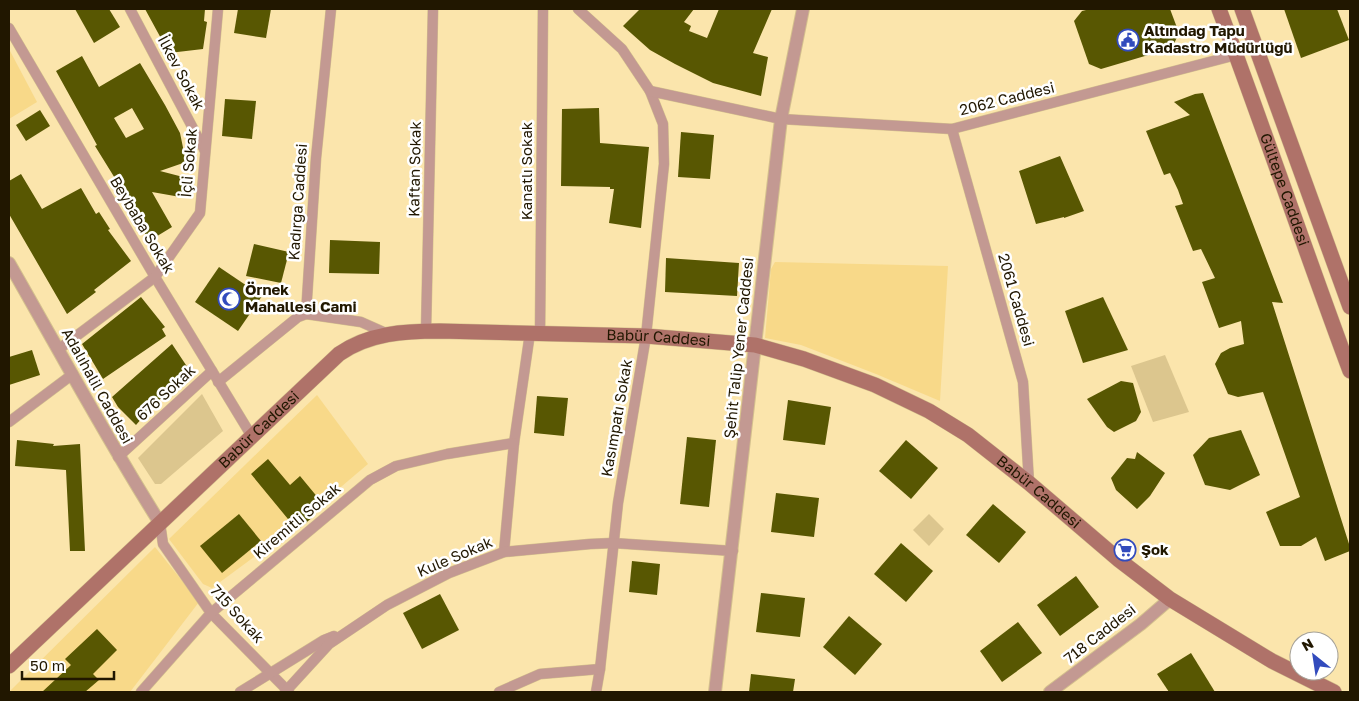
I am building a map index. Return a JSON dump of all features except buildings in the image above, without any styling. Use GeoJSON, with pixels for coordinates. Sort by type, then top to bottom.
{"type":"FeatureCollection","features":[{"type":"Feature","properties":{"kind":"main road","name":"Gültepe Caddesi"},"geometry":{"type":"LineString","coordinates":[[1219,9],[1350,371]]}},
{"type":"Feature","properties":{"kind":"main road","name":"Gültepe Caddesi"},"geometry":{"type":"LineString","coordinates":[[1242,9],[1350,307]]}},
{"type":"Feature","properties":{"kind":"main road","name":"Babür Caddesi"},"geometry":{"type":"LineString","coordinates":[[9,666],[251,435],[339,354],[359,342],[388,334],[426,331],[535,333],[646,336],[755,345],[804,359],[875,384],[968,435],[1029,483],[1119,560],[1170,599],[1272,661],[1334,692]]}},
{"type":"Feature","properties":{"kind":"street","name":"İlkev Sokak"},"geometry":{"type":"LineString","coordinates":[[130,9],[205,151]]}},
{"type":"Feature","properties":{"kind":"street","name":"İçli Sokak"},"geometry":{"type":"LineString","coordinates":[[59,349],[155,277],[200,213],[218,9]]}},
{"type":"Feature","properties":{"kind":"street","name":"Kadırga Caddesi"},"geometry":{"type":"LineString","coordinates":[[306,314],[316,158],[331,9]]}},
{"type":"Feature","properties":{"kind":"street","name":"Kaftan Sokak"},"geometry":{"type":"LineString","coordinates":[[426,331],[433,9]]}},
{"type":"Feature","properties":{"kind":"street","name":"Kanatlı Sokak"},"geometry":{"type":"LineString","coordinates":[[504,552],[514,443],[535,333],[543,9]]}},
{"type":"Feature","properties":{"kind":"street","name":"Kasımpatı Sokak"},"geometry":{"type":"LineString","coordinates":[[578,9],[622,49],[650,91],[663,124],[664,164],[646,336],[618,503],[596,692]]}},
{"type":"Feature","properties":{"kind":"street","name":"Şehit Talip Yener Caddesi"},"geometry":{"type":"LineString","coordinates":[[715,692],[733,551],[781,119],[803,9]]}},
{"type":"Feature","properties":{"kind":"street","name":"Beybaba Sokak"},"geometry":{"type":"LineString","coordinates":[[9,28],[155,277],[251,435]]}},
{"type":"Feature","properties":{"kind":"street","name":"2062 Caddesi"},"geometry":{"type":"LineString","coordinates":[[650,91],[781,119],[952,129],[1236,55]]}},
{"type":"Feature","properties":{"kind":"street","name":"2061 Caddesi"},"geometry":{"type":"LineString","coordinates":[[952,129],[1023,382],[1029,483]]}},
{"type":"Feature","properties":{"kind":"street","name":"Adalıhalil Caddesi"},"geometry":{"type":"LineString","coordinates":[[9,264],[59,349],[118,457],[160,523]]}},
{"type":"Feature","properties":{"kind":"street"},"geometry":{"type":"LineString","coordinates":[[218,382],[298,317],[306,314],[361,322],[388,334]]}},
{"type":"Feature","properties":{"kind":"street","name":"676 Sokak"},"geometry":{"type":"LineString","coordinates":[[118,457],[212,371]]}},
{"type":"Feature","properties":{"kind":"street"},"geometry":{"type":"LineString","coordinates":[[9,422],[72,374]]}},
{"type":"Feature","properties":{"kind":"street","name":"Kiremitli Sokak"},"geometry":{"type":"LineString","coordinates":[[141,692],[211,612],[370,480],[396,466],[447,454],[514,443]]}},
{"type":"Feature","properties":{"kind":"street","name":"715 Sokak"},"geometry":{"type":"LineString","coordinates":[[160,523],[163,544],[211,612],[287,692]]}},
{"type":"Feature","properties":{"kind":"street","name":"Kule Sokak"},"geometry":{"type":"LineString","coordinates":[[287,692],[329,644],[387,606],[449,573],[504,552],[613,543],[733,551]]}},
{"type":"Feature","properties":{"kind":"street","name":"718 Caddesi"},"geometry":{"type":"LineString","coordinates":[[1050,692],[1134,629],[1170,599]]}},
{"type":"Feature","properties":{"kind":"street"},"geometry":{"type":"LineString","coordinates":[[240,692],[324,640],[352,629]]}},
{"type":"Feature","properties":{"kind":"street"},"geometry":{"type":"LineString","coordinates":[[499,692],[540,674],[600,669]]}},
{"type":"Feature","properties":{"kind":"shaded area"},"geometry":{"type":"Polygon","coordinates":[[[9,49],[37,102],[9,119],[9,49]]]}},
{"type":"Feature","properties":{"kind":"shaded area"},"geometry":{"type":"Polygon","coordinates":[[[775,262],[948,266],[940,401],[801,345],[765,338],[771,269],[775,262]]]}},
{"type":"Feature","properties":{"kind":"shaded area"},"geometry":{"type":"Polygon","coordinates":[[[1165,355],[1189,412],[1153,422],[1131,366],[1165,355]]]}},
{"type":"Feature","properties":{"kind":"shaded area"},"geometry":{"type":"Polygon","coordinates":[[[202,394],[223,431],[161,484],[155,484],[138,458],[202,394]]]}},
{"type":"Feature","properties":{"kind":"shaded area"},"geometry":{"type":"Polygon","coordinates":[[[317,395],[368,464],[289,531],[212,588],[203,584],[169,539],[317,395]]]}},
{"type":"Feature","properties":{"kind":"shaded area"},"geometry":{"type":"Polygon","coordinates":[[[929,514],[944,529],[929,546],[913,530],[929,514]]]}},
{"type":"Feature","properties":{"kind":"shaded area"},"geometry":{"type":"Polygon","coordinates":[[[155,547],[199,602],[130,692],[9,692],[155,547]]]}},
{"type":"Feature","properties":{"kind":"place","name":"Altındağ Tapu Kadastro Müdürlüğü"},"geometry":{"type":"Point","coordinates":[1128,40]}},
{"type":"Feature","properties":{"kind":"place","name":"Örnek Mahallesi Cami"},"geometry":{"type":"Point","coordinates":[229,299]}},
{"type":"Feature","properties":{"kind":"place","name":"Şok"},"geometry":{"type":"Point","coordinates":[1125,550]}}]}
